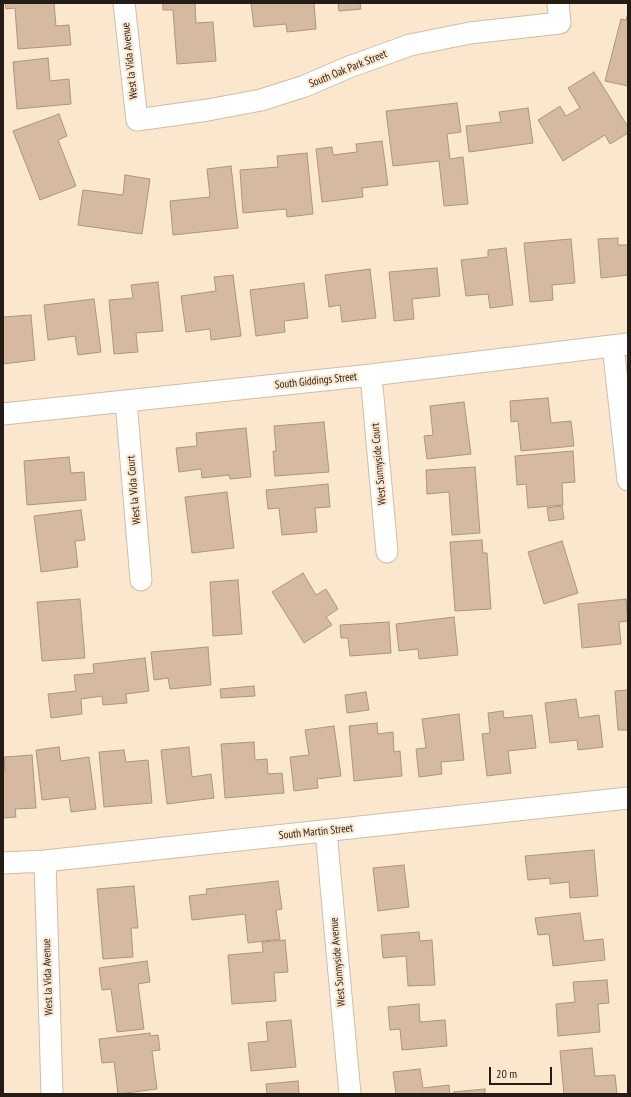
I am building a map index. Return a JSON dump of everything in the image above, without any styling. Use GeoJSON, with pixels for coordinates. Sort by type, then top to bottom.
{"type":"FeatureCollection","features":[{"type":"Feature","properties":{"kind":"street","name":"West la Vida Avenue"},"geometry":{"type":"LineString","coordinates":[[124,3],[137,120]]}},
{"type":"Feature","properties":{"kind":"street","name":"South Oak Park Street"},"geometry":{"type":"LineString","coordinates":[[137,120],[208,110],[261,100],[305,86],[349,67],[410,45],[559,13]]}},
{"type":"Feature","properties":{"kind":"street","name":"South Giddings Street"},"geometry":{"type":"LineString","coordinates":[[3,414],[371,375],[621,345]]}},
{"type":"Feature","properties":{"kind":"street"},"geometry":{"type":"LineString","coordinates":[[621,345],[628,480]]}},
{"type":"Feature","properties":{"kind":"street","name":"West Sunnyside Court"},"geometry":{"type":"LineString","coordinates":[[371,375],[387,552]]}},
{"type":"Feature","properties":{"kind":"street","name":"West la Vida Court"},"geometry":{"type":"LineString","coordinates":[[126,401],[141,580]]}},
{"type":"Feature","properties":{"kind":"street","name":"South Martin Street"},"geometry":{"type":"LineString","coordinates":[[3,863],[45,861],[628,798]]}},
{"type":"Feature","properties":{"kind":"street","name":"West Sunnyside Avenue"},"geometry":{"type":"LineString","coordinates":[[326,831],[350,1094]]}},
{"type":"Feature","properties":{"kind":"street","name":"West la Vida Avenue"},"geometry":{"type":"LineString","coordinates":[[45,861],[52,1094]]}},
{"type":"Feature","properties":{"kind":"building"},"geometry":{"type":"Polygon","coordinates":[[[5,3],[54,3],[56,26],[69,25],[71,45],[18,49],[15,8],[6,9],[5,3]]]}},
{"type":"Feature","properties":{"kind":"building"},"geometry":{"type":"Polygon","coordinates":[[[163,3],[195,3],[196,23],[213,22],[216,61],[177,64],[173,10],[163,10],[163,3]]]}},
{"type":"Feature","properties":{"kind":"building"},"geometry":{"type":"Polygon","coordinates":[[[251,3],[314,3],[316,29],[287,32],[286,24],[254,27],[251,3]]]}},
{"type":"Feature","properties":{"kind":"building"},"geometry":{"type":"Polygon","coordinates":[[[338,3],[360,3],[361,9],[339,11],[338,3]]]}},
{"type":"Feature","properties":{"kind":"building"},"geometry":{"type":"Polygon","coordinates":[[[628,13],[628,86],[605,81],[621,19],[626,20],[628,13]]]}},
{"type":"Feature","properties":{"kind":"building"},"geometry":{"type":"Polygon","coordinates":[[[48,58],[50,81],[69,79],[71,104],[17,109],[13,62],[48,58]]]}},
{"type":"Feature","properties":{"kind":"building"},"geometry":{"type":"Polygon","coordinates":[[[594,72],[628,127],[628,133],[610,144],[605,135],[563,161],[538,120],[560,106],[566,116],[580,108],[568,88],[594,72]]]}},
{"type":"Feature","properties":{"kind":"building"},"geometry":{"type":"Polygon","coordinates":[[[457,103],[461,132],[447,134],[450,159],[463,157],[468,204],[444,206],[439,161],[393,166],[386,111],[457,103]]]}},
{"type":"Feature","properties":{"kind":"building"},"geometry":{"type":"Polygon","coordinates":[[[528,108],[533,143],[469,152],[466,126],[501,122],[499,112],[528,108]]]}},
{"type":"Feature","properties":{"kind":"building"},"geometry":{"type":"Polygon","coordinates":[[[59,114],[67,136],[58,140],[76,186],[40,200],[13,131],[59,114]]]}},
{"type":"Feature","properties":{"kind":"building"},"geometry":{"type":"Polygon","coordinates":[[[382,141],[388,185],[362,188],[363,197],[322,202],[316,149],[332,147],[333,155],[357,152],[356,144],[382,141]]]}},
{"type":"Feature","properties":{"kind":"building"},"geometry":{"type":"Polygon","coordinates":[[[307,153],[313,214],[287,217],[286,209],[243,213],[240,170],[278,167],[277,156],[307,153]]]}},
{"type":"Feature","properties":{"kind":"building"},"geometry":{"type":"Polygon","coordinates":[[[231,166],[238,228],[173,235],[170,201],[210,197],[207,169],[231,166]]]}},
{"type":"Feature","properties":{"kind":"building"},"geometry":{"type":"Polygon","coordinates":[[[125,175],[150,179],[142,234],[78,225],[83,190],[123,195],[125,175]]]}},
{"type":"Feature","properties":{"kind":"building"},"geometry":{"type":"Polygon","coordinates":[[[618,238],[618,245],[628,245],[628,275],[601,278],[598,239],[618,238]]]}},
{"type":"Feature","properties":{"kind":"building"},"geometry":{"type":"Polygon","coordinates":[[[571,239],[575,283],[552,285],[553,300],[530,302],[524,243],[571,239]]]}},
{"type":"Feature","properties":{"kind":"building"},"geometry":{"type":"Polygon","coordinates":[[[506,248],[513,305],[490,308],[488,294],[466,296],[461,260],[488,257],[488,250],[506,248]]]}},
{"type":"Feature","properties":{"kind":"building"},"geometry":{"type":"Polygon","coordinates":[[[437,268],[440,296],[412,299],[414,319],[394,321],[389,272],[437,268]]]}},
{"type":"Feature","properties":{"kind":"building"},"geometry":{"type":"Polygon","coordinates":[[[370,269],[376,318],[342,322],[340,305],[329,307],[325,275],[370,269]]]}},
{"type":"Feature","properties":{"kind":"building"},"geometry":{"type":"Polygon","coordinates":[[[233,275],[241,336],[211,340],[210,329],[186,332],[181,296],[216,291],[214,277],[233,275]]]}},
{"type":"Feature","properties":{"kind":"building"},"geometry":{"type":"Polygon","coordinates":[[[158,282],[163,331],[136,333],[138,352],[114,354],[109,300],[133,298],[131,285],[158,282]]]}},
{"type":"Feature","properties":{"kind":"building"},"geometry":{"type":"Polygon","coordinates":[[[304,283],[308,318],[284,321],[285,332],[256,336],[250,290],[304,283]]]}},
{"type":"Feature","properties":{"kind":"building"},"geometry":{"type":"Polygon","coordinates":[[[94,299],[101,352],[78,355],[75,336],[48,340],[44,305],[94,299]]]}},
{"type":"Feature","properties":{"kind":"building"},"geometry":{"type":"Polygon","coordinates":[[[31,315],[35,360],[3,364],[3,317],[31,315]]]}},
{"type":"Feature","properties":{"kind":"building"},"geometry":{"type":"Polygon","coordinates":[[[548,398],[551,423],[571,421],[574,446],[521,451],[518,421],[511,422],[510,401],[548,398]]]}},
{"type":"Feature","properties":{"kind":"building"},"geometry":{"type":"Polygon","coordinates":[[[464,402],[471,454],[427,459],[424,436],[433,435],[430,406],[464,402]]]}},
{"type":"Feature","properties":{"kind":"building"},"geometry":{"type":"Polygon","coordinates":[[[324,422],[329,472],[275,476],[273,451],[276,451],[274,426],[324,422]]]}},
{"type":"Feature","properties":{"kind":"building"},"geometry":{"type":"Polygon","coordinates":[[[246,428],[251,477],[230,479],[229,475],[202,478],[201,469],[179,472],[176,448],[197,446],[196,433],[246,428]]]}},
{"type":"Feature","properties":{"kind":"building"},"geometry":{"type":"Polygon","coordinates":[[[573,451],[575,482],[562,483],[563,505],[528,508],[526,484],[517,485],[515,456],[573,451]]]}},
{"type":"Feature","properties":{"kind":"building"},"geometry":{"type":"Polygon","coordinates":[[[69,457],[71,473],[84,472],[86,500],[27,505],[24,461],[69,457]]]}},
{"type":"Feature","properties":{"kind":"building"},"geometry":{"type":"Polygon","coordinates":[[[475,467],[480,533],[452,535],[449,492],[427,494],[426,470],[475,467]]]}},
{"type":"Feature","properties":{"kind":"building"},"geometry":{"type":"Polygon","coordinates":[[[328,484],[330,507],[315,508],[317,532],[282,535],[279,508],[268,509],[266,490],[328,484]]]}},
{"type":"Feature","properties":{"kind":"building"},"geometry":{"type":"Polygon","coordinates":[[[227,492],[234,548],[192,553],[185,497],[227,492]]]}},
{"type":"Feature","properties":{"kind":"building"},"geometry":{"type":"Polygon","coordinates":[[[562,506],[564,519],[549,521],[547,508],[562,506]]]}},
{"type":"Feature","properties":{"kind":"building"},"geometry":{"type":"Polygon","coordinates":[[[81,510],[85,540],[75,541],[78,567],[41,572],[34,516],[81,510]]]}},
{"type":"Feature","properties":{"kind":"building"},"geometry":{"type":"Polygon","coordinates":[[[482,540],[483,553],[487,553],[491,609],[455,611],[450,542],[482,540]]]}},
{"type":"Feature","properties":{"kind":"building"},"geometry":{"type":"Polygon","coordinates":[[[562,541],[578,593],[544,604],[528,552],[562,541]]]}},
{"type":"Feature","properties":{"kind":"building"},"geometry":{"type":"Polygon","coordinates":[[[303,573],[316,595],[326,589],[338,609],[326,617],[332,625],[304,643],[272,592],[303,573]]]}},
{"type":"Feature","properties":{"kind":"building"},"geometry":{"type":"Polygon","coordinates":[[[238,580],[242,634],[213,636],[210,582],[238,580]]]}},
{"type":"Feature","properties":{"kind":"building"},"geometry":{"type":"Polygon","coordinates":[[[80,599],[85,658],[42,661],[37,602],[80,599]]]}},
{"type":"Feature","properties":{"kind":"building"},"geometry":{"type":"Polygon","coordinates":[[[626,599],[628,621],[619,622],[621,644],[582,648],[578,604],[626,599]]]}},
{"type":"Feature","properties":{"kind":"building"},"geometry":{"type":"Polygon","coordinates":[[[454,617],[458,655],[419,659],[418,649],[399,651],[396,624],[454,617]]]}},
{"type":"Feature","properties":{"kind":"building"},"geometry":{"type":"Polygon","coordinates":[[[389,622],[391,653],[350,656],[348,638],[341,638],[340,625],[389,622]]]}},
{"type":"Feature","properties":{"kind":"building"},"geometry":{"type":"Polygon","coordinates":[[[208,647],[211,685],[170,689],[168,678],[154,680],[151,652],[208,647]]]}},
{"type":"Feature","properties":{"kind":"building"},"geometry":{"type":"Polygon","coordinates":[[[145,658],[149,691],[126,694],[127,703],[103,705],[102,696],[81,699],[82,714],[51,718],[48,694],[76,691],[74,675],[94,673],[93,664],[145,658]]]}},
{"type":"Feature","properties":{"kind":"building"},"geometry":{"type":"Polygon","coordinates":[[[254,686],[255,696],[221,698],[220,689],[254,686]]]}},
{"type":"Feature","properties":{"kind":"building"},"geometry":{"type":"Polygon","coordinates":[[[628,690],[628,730],[618,730],[615,691],[628,690]]]}},
{"type":"Feature","properties":{"kind":"building"},"geometry":{"type":"Polygon","coordinates":[[[366,692],[369,710],[347,713],[345,695],[366,692]]]}},
{"type":"Feature","properties":{"kind":"building"},"geometry":{"type":"Polygon","coordinates":[[[576,699],[579,718],[599,715],[603,747],[578,750],[577,740],[550,743],[545,703],[576,699]]]}},
{"type":"Feature","properties":{"kind":"building"},"geometry":{"type":"Polygon","coordinates":[[[503,711],[504,718],[532,715],[536,748],[508,751],[511,773],[487,776],[482,734],[490,733],[488,713],[503,711]]]}},
{"type":"Feature","properties":{"kind":"building"},"geometry":{"type":"Polygon","coordinates":[[[459,714],[464,760],[441,762],[442,774],[419,777],[416,749],[426,748],[422,719],[459,714]]]}},
{"type":"Feature","properties":{"kind":"building"},"geometry":{"type":"Polygon","coordinates":[[[377,723],[378,734],[393,732],[394,752],[400,751],[402,776],[354,781],[349,726],[377,723]]]}},
{"type":"Feature","properties":{"kind":"building"},"geometry":{"type":"Polygon","coordinates":[[[334,726],[341,776],[317,779],[318,788],[294,791],[290,757],[309,755],[305,730],[334,726]]]}},
{"type":"Feature","properties":{"kind":"building"},"geometry":{"type":"Polygon","coordinates":[[[254,742],[255,760],[267,759],[268,774],[282,773],[284,793],[225,798],[221,744],[254,742]]]}},
{"type":"Feature","properties":{"kind":"building"},"geometry":{"type":"Polygon","coordinates":[[[59,747],[61,761],[89,757],[96,809],[71,812],[69,797],[42,800],[36,750],[59,747]]]}},
{"type":"Feature","properties":{"kind":"building"},"geometry":{"type":"Polygon","coordinates":[[[189,747],[192,777],[211,774],[214,798],[167,804],[161,750],[189,747]]]}},
{"type":"Feature","properties":{"kind":"building"},"geometry":{"type":"Polygon","coordinates":[[[124,750],[126,762],[148,760],[152,803],[104,807],[99,752],[124,750]]]}},
{"type":"Feature","properties":{"kind":"building"},"geometry":{"type":"Polygon","coordinates":[[[32,755],[36,808],[15,809],[16,817],[3,818],[3,772],[5,771],[4,757],[32,755]]]}},
{"type":"Feature","properties":{"kind":"building"},"geometry":{"type":"Polygon","coordinates":[[[594,850],[598,896],[570,898],[569,882],[550,884],[550,878],[528,880],[525,856],[594,850]]]}},
{"type":"Feature","properties":{"kind":"building"},"geometry":{"type":"Polygon","coordinates":[[[404,865],[409,907],[378,911],[373,868],[404,865]]]}},
{"type":"Feature","properties":{"kind":"building"},"geometry":{"type":"Polygon","coordinates":[[[278,881],[282,909],[276,910],[280,939],[248,943],[245,914],[192,920],[189,896],[207,894],[206,889],[278,881]]]}},
{"type":"Feature","properties":{"kind":"building"},"geometry":{"type":"Polygon","coordinates":[[[134,886],[138,928],[131,928],[133,957],[103,959],[97,889],[134,886]]]}},
{"type":"Feature","properties":{"kind":"building"},"geometry":{"type":"Polygon","coordinates":[[[580,913],[584,941],[603,939],[605,960],[553,966],[549,934],[538,935],[535,918],[580,913]]]}},
{"type":"Feature","properties":{"kind":"building"},"geometry":{"type":"Polygon","coordinates":[[[419,932],[420,941],[432,940],[435,985],[408,986],[406,956],[383,958],[381,935],[419,932]]]}},
{"type":"Feature","properties":{"kind":"building"},"geometry":{"type":"Polygon","coordinates":[[[285,940],[288,972],[274,973],[276,1001],[232,1004],[228,955],[263,952],[262,942],[285,940]]]}},
{"type":"Feature","properties":{"kind":"building"},"geometry":{"type":"Polygon","coordinates":[[[147,961],[150,982],[138,984],[144,1029],[117,1032],[111,989],[102,990],[99,968],[147,961]]]}},
{"type":"Feature","properties":{"kind":"building"},"geometry":{"type":"Polygon","coordinates":[[[607,980],[609,1003],[598,1004],[600,1032],[558,1036],[556,1004],[575,1002],[573,982],[607,980]]]}},
{"type":"Feature","properties":{"kind":"building"},"geometry":{"type":"Polygon","coordinates":[[[419,1004],[420,1022],[445,1020],[447,1046],[402,1050],[400,1029],[390,1030],[388,1007],[419,1004]]]}},
{"type":"Feature","properties":{"kind":"building"},"geometry":{"type":"Polygon","coordinates":[[[291,1020],[296,1067],[251,1071],[248,1043],[268,1041],[266,1022],[291,1020]]]}},
{"type":"Feature","properties":{"kind":"building"},"geometry":{"type":"Polygon","coordinates":[[[150,1033],[150,1036],[158,1035],[160,1050],[152,1051],[157,1089],[118,1094],[114,1062],[102,1063],[99,1039],[150,1033]]]}},
{"type":"Feature","properties":{"kind":"building"},"geometry":{"type":"Polygon","coordinates":[[[592,1048],[595,1076],[615,1075],[617,1094],[564,1094],[560,1051],[592,1048]]]}},
{"type":"Feature","properties":{"kind":"building"},"geometry":{"type":"Polygon","coordinates":[[[420,1069],[423,1088],[449,1085],[450,1094],[396,1094],[393,1072],[420,1069]]]}},
{"type":"Feature","properties":{"kind":"building"},"geometry":{"type":"Polygon","coordinates":[[[298,1081],[299,1094],[267,1094],[266,1084],[298,1081]]]}},
{"type":"Feature","properties":{"kind":"building"},"geometry":{"type":"Polygon","coordinates":[[[485,1089],[485,1094],[453,1094],[453,1092],[485,1089]]]}}]}
